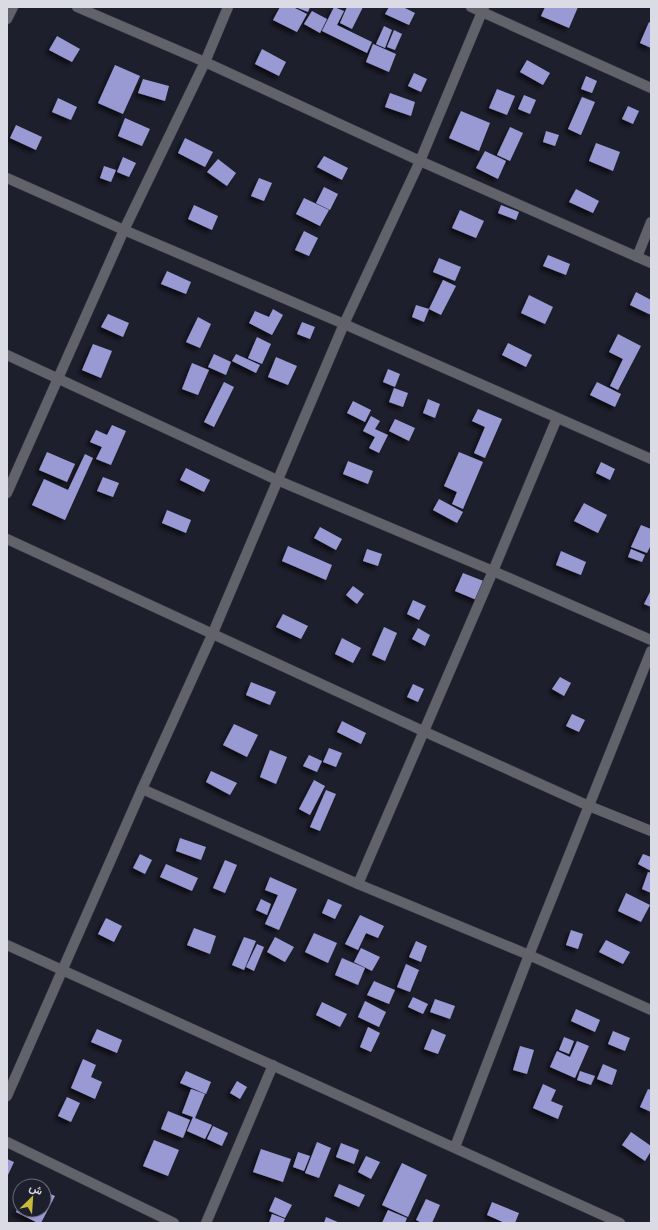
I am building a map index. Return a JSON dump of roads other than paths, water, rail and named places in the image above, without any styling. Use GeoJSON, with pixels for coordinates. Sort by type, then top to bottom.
{"type":"FeatureCollection","features":[{"type":"Feature","properties":{"kind":"street"},"geometry":{"type":"LineString","coordinates":[[7,19],[13,7]]}},
{"type":"Feature","properties":{"kind":"street"},"geometry":{"type":"LineString","coordinates":[[77,7],[205,62],[420,161],[651,263]]}},
{"type":"Feature","properties":{"kind":"street"},"geometry":{"type":"LineString","coordinates":[[7,493],[124,230],[205,62],[228,7]]}},
{"type":"Feature","properties":{"kind":"street"},"geometry":{"type":"LineString","coordinates":[[471,7],[483,9],[651,88]]}},
{"type":"Feature","properties":{"kind":"street"},"geometry":{"type":"LineString","coordinates":[[7,1096],[212,634],[344,324],[420,161],[483,9]]}},
{"type":"Feature","properties":{"kind":"street"},"geometry":{"type":"LineString","coordinates":[[7,178],[651,459]]}},
{"type":"Feature","properties":{"kind":"street"},"geometry":{"type":"LineString","coordinates":[[637,257],[651,222]]}},
{"type":"Feature","properties":{"kind":"street"},"geometry":{"type":"LineString","coordinates":[[7,355],[277,480],[493,571],[651,640]]}},
{"type":"Feature","properties":{"kind":"street"},"geometry":{"type":"LineString","coordinates":[[358,884],[493,571],[557,418]]}},
{"type":"Feature","properties":{"kind":"street"},"geometry":{"type":"LineString","coordinates":[[7,539],[423,731],[589,806],[651,831]]}},
{"type":"Feature","properties":{"kind":"street"},"geometry":{"type":"LineString","coordinates":[[455,1147],[529,955],[651,651]]}},
{"type":"Feature","properties":{"kind":"street"},"geometry":{"type":"LineString","coordinates":[[142,789],[358,884],[529,955],[651,1010]]}},
{"type":"Feature","properties":{"kind":"street"},"geometry":{"type":"LineString","coordinates":[[7,945],[620,1223]]}},
{"type":"Feature","properties":{"kind":"street"},"geometry":{"type":"LineString","coordinates":[[206,1223],[273,1065]]}},
{"type":"Feature","properties":{"kind":"street"},"geometry":{"type":"LineString","coordinates":[[7,1142],[174,1223]]}}]}
